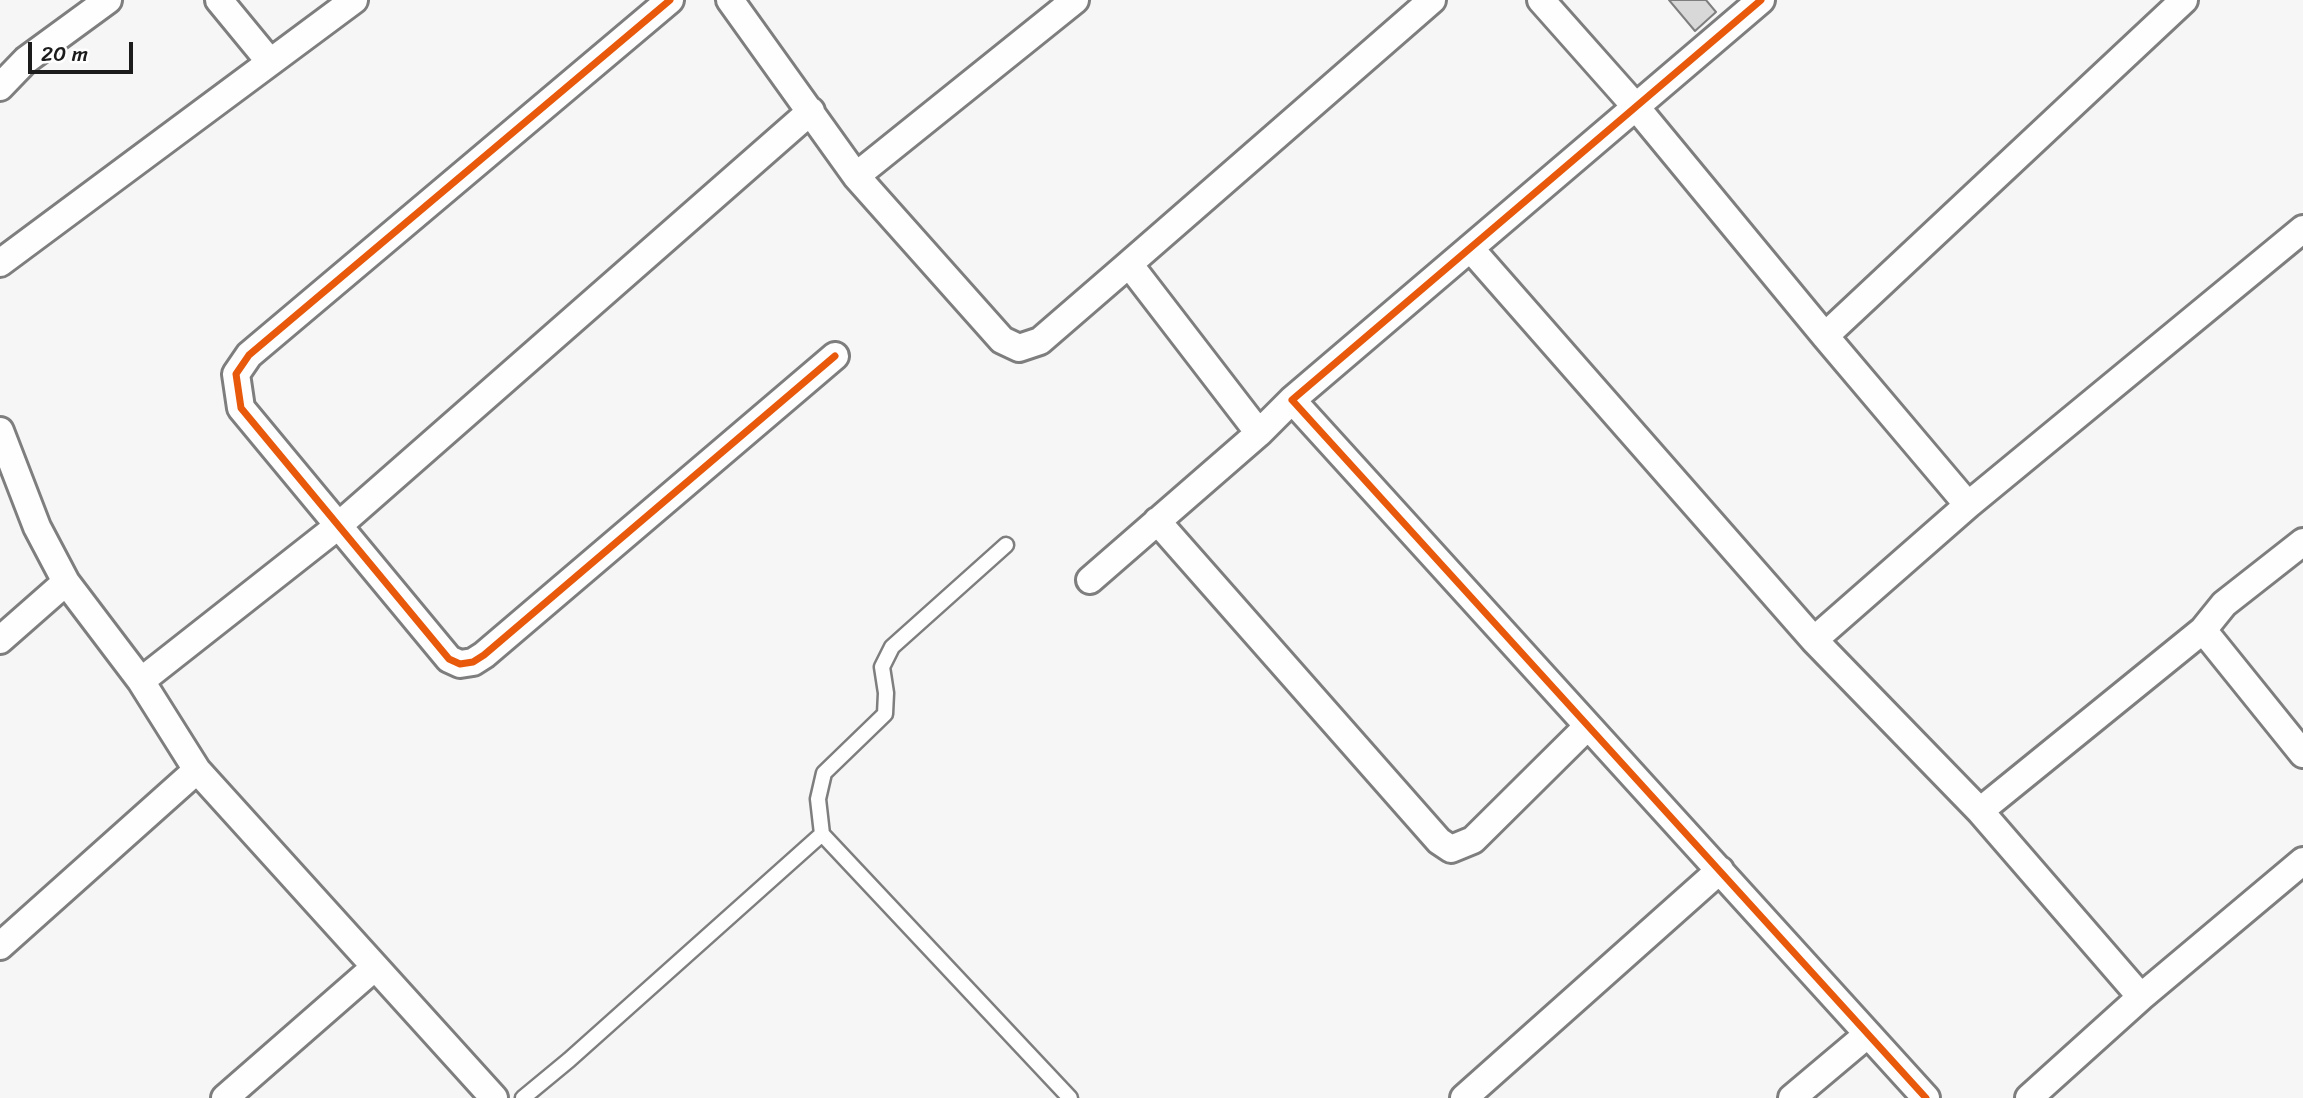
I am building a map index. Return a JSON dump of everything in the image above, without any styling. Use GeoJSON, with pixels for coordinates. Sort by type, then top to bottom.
{"type":"FeatureCollection","features":[{"type":"Feature","properties":{"kind":"street"},"geometry":{"type":"LineString","coordinates":[[0,87],[26,60],[108,0]]}},
{"type":"Feature","properties":{"kind":"street"},"geometry":{"type":"LineString","coordinates":[[219,0],[270,62]]}},
{"type":"Feature","properties":{"kind":"street"},"geometry":{"type":"LineString","coordinates":[[0,263],[354,0]]}},
{"type":"Feature","properties":{"kind":"street"},"geometry":{"type":"LineString","coordinates":[[670,0],[249,355],[236,374],[241,408],[449,659],[460,664],[473,662],[484,655],[835,356]]}},
{"type":"Feature","properties":{"kind":"street"},"geometry":{"type":"LineString","coordinates":[[730,0],[856,176],[1002,340],[1019,348],[1040,341],[1432,0]]}},
{"type":"Feature","properties":{"kind":"street"},"geometry":{"type":"LineString","coordinates":[[856,176],[1075,0]]}},
{"type":"Feature","properties":{"kind":"street"},"geometry":{"type":"LineString","coordinates":[[1541,0],[1636,107],[1825,337],[1968,505]]}},
{"type":"Feature","properties":{"kind":"street"},"geometry":{"type":"LineString","coordinates":[[1090,580],[1259,433],[1292,400],[1761,0]]}},
{"type":"Feature","properties":{"kind":"street"},"geometry":{"type":"LineString","coordinates":[[1825,337],[2184,0]]}},
{"type":"Feature","properties":{"kind":"street"},"geometry":{"type":"LineString","coordinates":[[141,681],[338,526],[811,111]]}},
{"type":"Feature","properties":{"kind":"street"},"geometry":{"type":"LineString","coordinates":[[1814,640],[1968,505],[2303,229]]}},
{"type":"Feature","properties":{"kind":"street"},"geometry":{"type":"LineString","coordinates":[[1470,248],[1814,640],[1980,811],[2141,997]]}},
{"type":"Feature","properties":{"kind":"street"},"geometry":{"type":"LineString","coordinates":[[1129,264],[1259,433]]}},
{"type":"Feature","properties":{"kind":"street"},"geometry":{"type":"LineString","coordinates":[[1292,400],[1926,1098]]}},
{"type":"Feature","properties":{"kind":"street"},"geometry":{"type":"LineString","coordinates":[[0,431],[37,527],[66,582],[141,681],[197,770],[494,1098]]}},
{"type":"Feature","properties":{"kind":"street"},"geometry":{"type":"LineString","coordinates":[[1157,521],[1430,830],[1451,849],[1473,840],[1588,726]]}},
{"type":"Feature","properties":{"kind":"street"},"geometry":{"type":"LineString","coordinates":[[1980,811],[2203,630],[2224,604],[2303,542]]}},
{"type":"Feature","properties":{"kind":"street"},"geometry":{"type":"LineString","coordinates":[[0,640],[66,582]]}},
{"type":"Feature","properties":{"kind":"street"},"geometry":{"type":"LineString","coordinates":[[2203,630],[2303,754]]}},
{"type":"Feature","properties":{"kind":"street"},"geometry":{"type":"LineString","coordinates":[[0,946],[197,770]]}},
{"type":"Feature","properties":{"kind":"street"},"geometry":{"type":"LineString","coordinates":[[2029,1098],[2141,997],[2303,861]]}},
{"type":"Feature","properties":{"kind":"street"},"geometry":{"type":"LineString","coordinates":[[1464,1098],[1720,870]]}},
{"type":"Feature","properties":{"kind":"street"},"geometry":{"type":"LineString","coordinates":[[225,1098],[375,967]]}},
{"type":"Feature","properties":{"kind":"street"},"geometry":{"type":"LineString","coordinates":[[1792,1098],[1868,1034]]}},
{"type":"Feature","properties":{"kind":"lane"},"geometry":{"type":"LineString","coordinates":[[1006,545],[892,647],[882,667],[886,693],[885,714],[824,773],[818,799],[822,834],[1070,1098]]}},
{"type":"Feature","properties":{"kind":"lane"},"geometry":{"type":"LineString","coordinates":[[523,1098],[822,834]]}},
{"type":"Feature","properties":{"kind":"building"},"geometry":{"type":"Polygon","coordinates":[[[1669,0],[1706,0],[1716,12],[1695,31],[1669,0]]]}},
{"type":"Feature","properties":{"kind":"cycle path"},"geometry":{"type":"LineString","coordinates":[[670,0],[249,355],[236,374],[241,408],[449,659],[460,664],[473,662],[484,655],[835,356]]}},
{"type":"Feature","properties":{"kind":"cycle path"},"geometry":{"type":"LineString","coordinates":[[1761,0],[1292,400],[1926,1098]]}}]}
